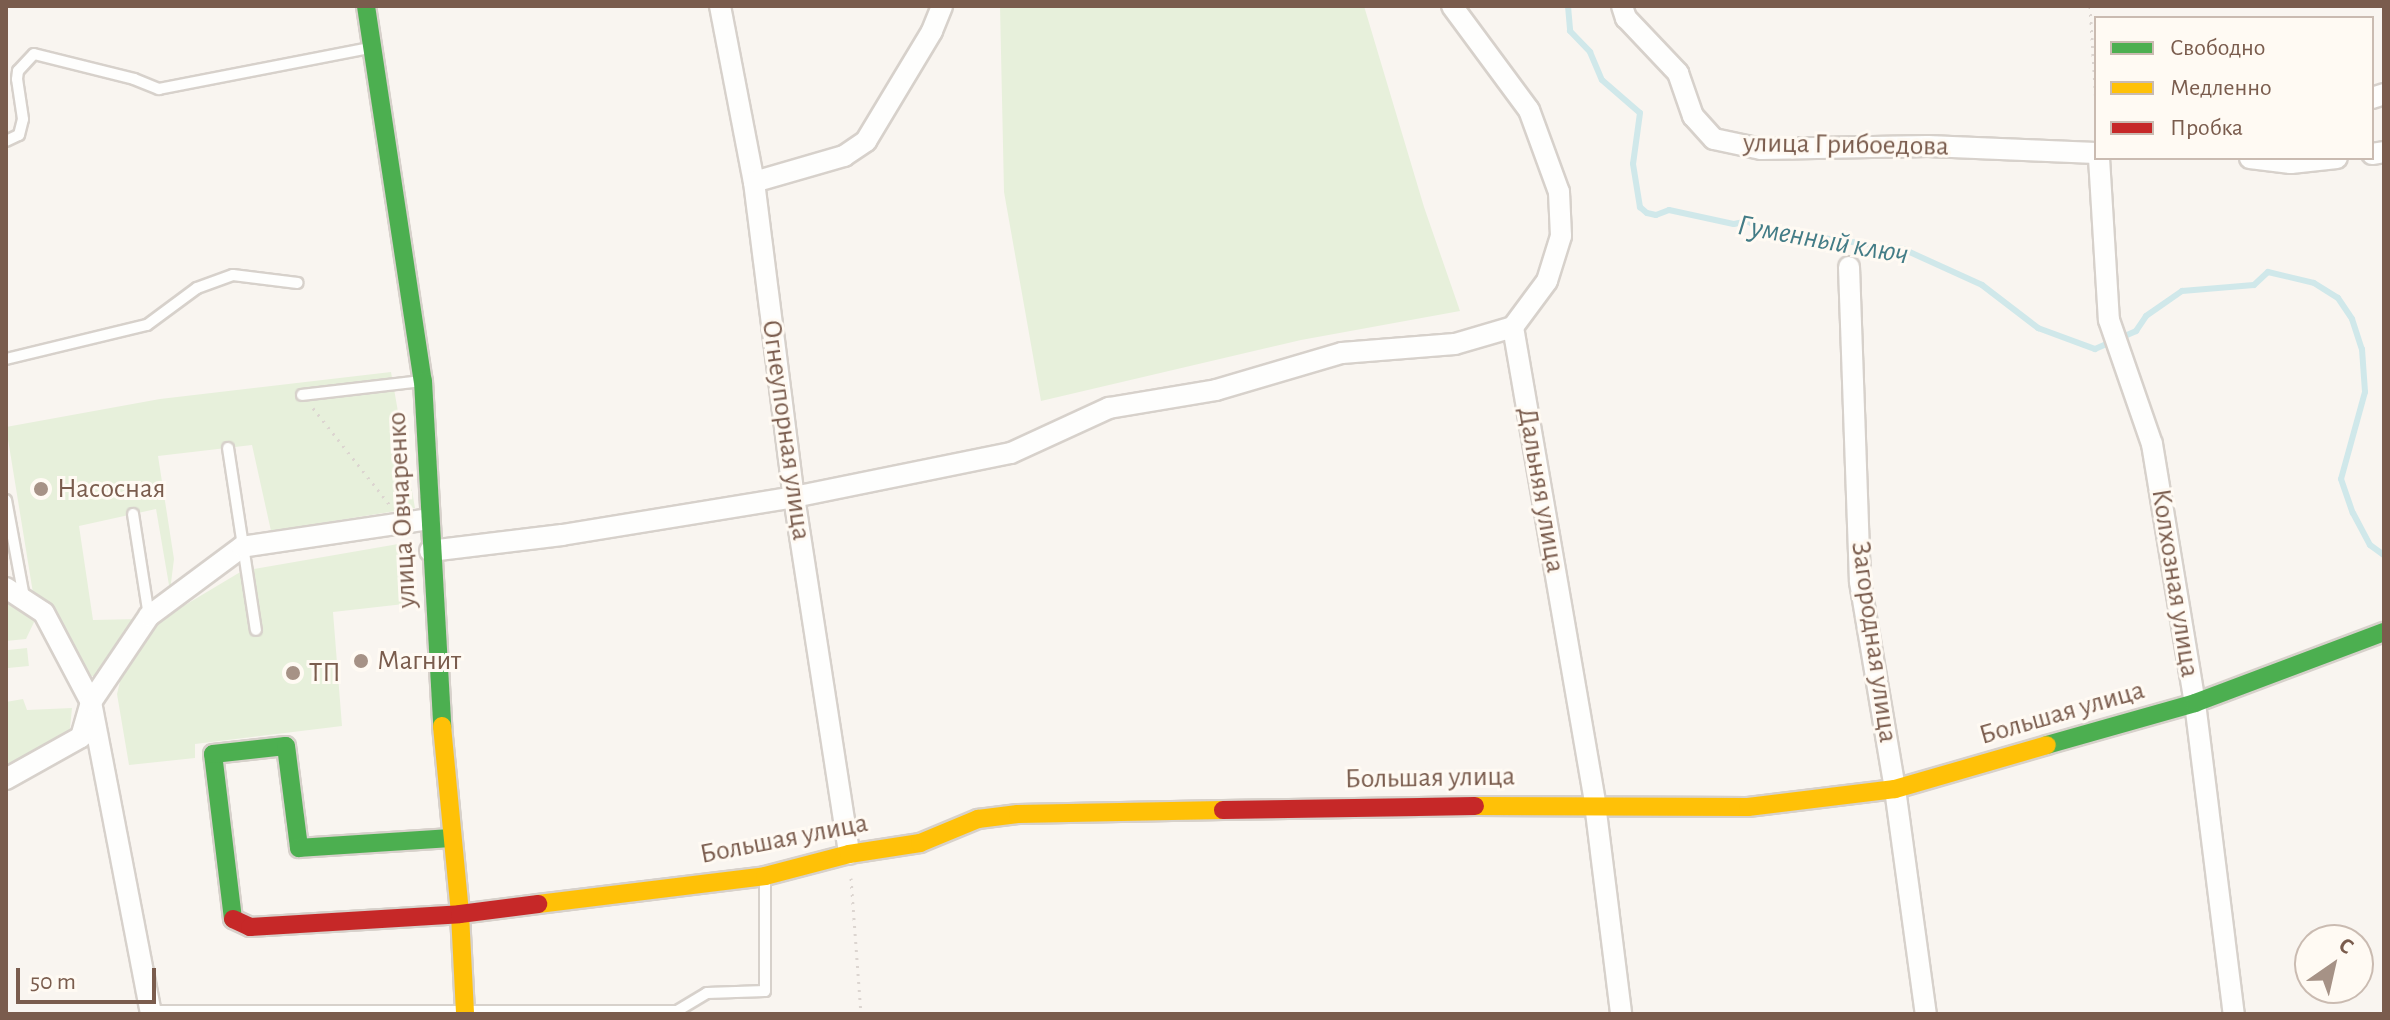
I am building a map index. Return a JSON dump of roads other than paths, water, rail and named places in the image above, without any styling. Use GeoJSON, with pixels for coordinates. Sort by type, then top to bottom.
{"type":"FeatureCollection","features":[{"type":"Feature","properties":{"kind":"street","name":"улица Овчаренко"},"geometry":{"type":"LineString","coordinates":[[366,6],[375,47],[423,381],[430,551],[465,1011]]}},
{"type":"Feature","properties":{"kind":"street","name":"Огнеупорная улица"},"geometry":{"type":"LineString","coordinates":[[720,6],[754,182],[794,497],[849,854]]}},
{"type":"Feature","properties":{"kind":"street"},"geometry":{"type":"LineString","coordinates":[[754,182],[844,156],[866,141],[932,31],[942,6]]}},
{"type":"Feature","properties":{"kind":"street","name":"улица Грибоедова"},"geometry":{"type":"LineString","coordinates":[[1622,6],[1626,18],[1678,73],[1693,116],[1714,139],[1761,149],[1928,146],[2094,156]]}},
{"type":"Feature","properties":{"kind":"street"},"geometry":{"type":"LineString","coordinates":[[430,551],[562,535],[794,497],[1011,453],[1109,408],[1216,390],[1342,353],[1455,344],[1513,327],[1547,281],[1561,236],[1559,192],[1529,110],[1454,7]]}},
{"type":"Feature","properties":{"kind":"street","name":"Колхозная улица"},"geometry":{"type":"LineString","coordinates":[[2098,160],[2109,320],[2124,355],[2152,444],[2195,703],[2234,1014]]}},
{"type":"Feature","properties":{"kind":"street"},"geometry":{"type":"LineString","coordinates":[[2266,160],[2291,163],[2319,160]]}},
{"type":"Feature","properties":{"kind":"street","name":"Загородная улица"},"geometry":{"type":"LineString","coordinates":[[1849,267],[1860,582],[1895,789],[1926,1014]]}},
{"type":"Feature","properties":{"kind":"street","name":"Дальняя улица"},"geometry":{"type":"LineString","coordinates":[[1513,327],[1595,804],[1621,1014]]}},
{"type":"Feature","properties":{"kind":"street"},"geometry":{"type":"LineString","coordinates":[[6,779],[81,737],[91,702],[149,616],[242,547],[429,519]]}},
{"type":"Feature","properties":{"kind":"street"},"geometry":{"type":"LineString","coordinates":[[6,588],[44,613],[91,702],[151,1013]]}},
{"type":"Feature","properties":{"kind":"street","name":"Большая улица"},"geometry":{"type":"LineString","coordinates":[[450,838],[299,848],[286,746],[213,754],[233,921],[250,927],[460,914],[765,876],[849,854],[920,843],[978,819],[1018,814],[1595,804],[1748,807],[1895,789],[2195,703],[2384,632]]}},
{"type":"Feature","properties":{"kind":"lane"},"geometry":{"type":"LineString","coordinates":[[6,141],[19,135],[23,119],[18,71],[34,54],[134,79],[159,89],[375,47]]}},
{"type":"Feature","properties":{"kind":"lane"},"geometry":{"type":"LineString","coordinates":[[6,359],[147,325],[197,288],[233,275],[298,283]]}},
{"type":"Feature","properties":{"kind":"lane"},"geometry":{"type":"LineString","coordinates":[[302,395],[423,381]]}},
{"type":"Feature","properties":{"kind":"lane"},"geometry":{"type":"LineString","coordinates":[[228,448],[256,630]]}},
{"type":"Feature","properties":{"kind":"lane"},"geometry":{"type":"LineString","coordinates":[[6,500],[25,599]]}},
{"type":"Feature","properties":{"kind":"lane"},"geometry":{"type":"LineString","coordinates":[[133,514],[149,616]]}},
{"type":"Feature","properties":{"kind":"lane"},"geometry":{"type":"LineString","coordinates":[[151,1013],[677,1011],[707,993],[765,991],[765,876]]}},
{"type":"Feature","properties":{"kind":"waterway","name":"Гуменный ключ"},"geometry":{"type":"LineString","coordinates":[[1568,6],[1570,31],[1590,52],[1602,80],[1640,113],[1633,164],[1640,207],[1647,213],[1656,215],[1669,210],[1734,224],[1748,221],[1762,231],[1786,237],[1801,235],[1903,249],[1982,285],[2038,328],[2095,349],[2136,331],[2146,316],[2182,291],[2254,285],[2268,272],[2314,283],[2338,298],[2352,319],[2362,349],[2365,392],[2341,479],[2353,513],[2370,545],[2384,555]]}},
{"type":"Feature","properties":{"kind":"place","name":"Насосная"},"geometry":{"type":"Point","coordinates":[41,489]}},
{"type":"Feature","properties":{"kind":"place","name":"Магнит"},"geometry":{"type":"Point","coordinates":[361,661]}},
{"type":"Feature","properties":{"kind":"place","name":"ТП"},"geometry":{"type":"Point","coordinates":[293,673]}}]}
